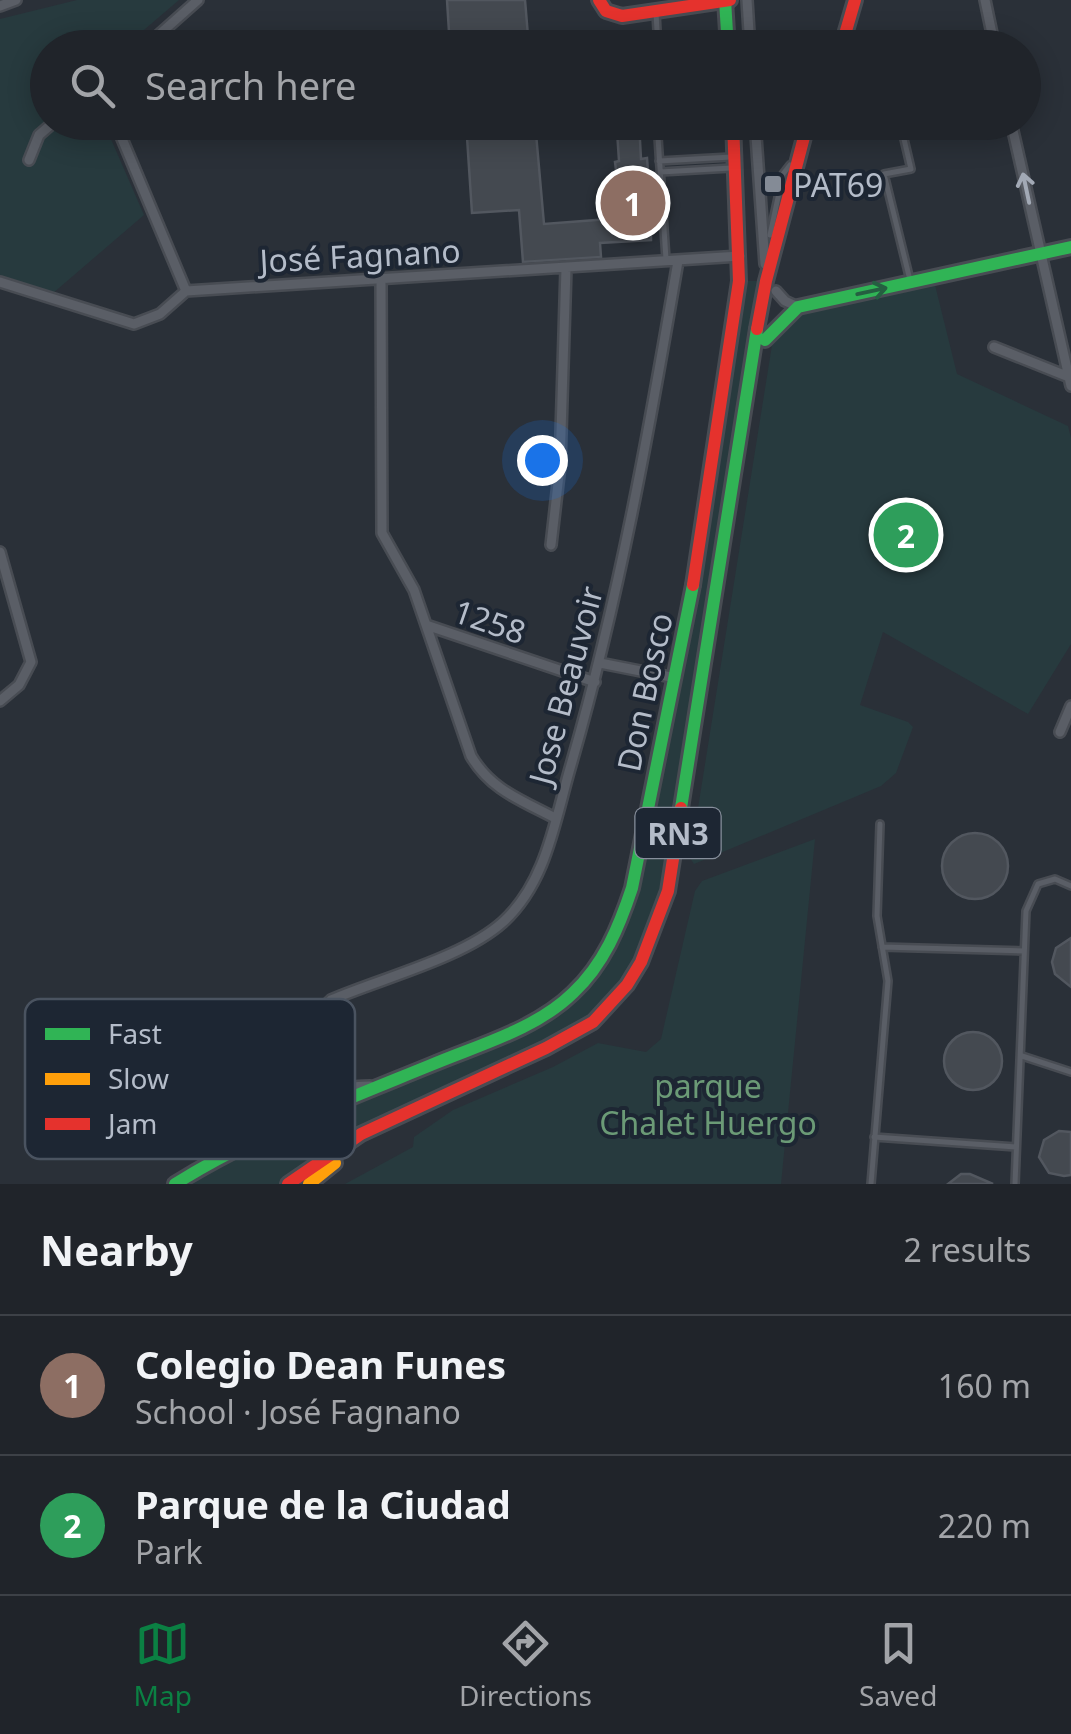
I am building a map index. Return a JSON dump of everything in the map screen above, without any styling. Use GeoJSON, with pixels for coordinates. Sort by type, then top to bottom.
{"type":"FeatureCollection","features":[{"type":"Feature","properties":{"kind":"main road"},"geometry":{"type":"LineString","coordinates":[[835,30],[844,0]]}},
{"type":"Feature","properties":{"kind":"main road"},"geometry":{"type":"LineString","coordinates":[[846,30],[855,0]]}},
{"type":"Feature","properties":{"kind":"main road"},"geometry":{"type":"LineString","coordinates":[[602,6],[622,16],[727,1],[728,30]]}},
{"type":"Feature","properties":{"kind":"main road","name":"Don Bosco"},"geometry":{"type":"LineString","coordinates":[[355,1097],[529,1024],[574,992],[592,972],[618,930],[626,909],[676,678],[734,320],[740,256],[733,140]]}},
{"type":"Feature","properties":{"kind":"main road","name":"RN3"},"geometry":{"type":"LineString","coordinates":[[355,1139],[575,1034],[612,1002],[642,962],[662,911],[674,855],[771,286],[802,140]]}},
{"type":"Feature","properties":{"kind":"main road","name":"RN3"},"geometry":{"type":"LineString","coordinates":[[355,1152],[589,1037],[629,998],[662,946],[680,881],[732,574],[771,286],[813,140]]}},
{"type":"Feature","properties":{"kind":"main road"},"geometry":{"type":"LineString","coordinates":[[765,340],[798,307],[1071,247]]}},
{"type":"Feature","properties":{"kind":"main road","name":"Don Bosco"},"geometry":{"type":"LineString","coordinates":[[175,1184],[216,1159]]}},
{"type":"Feature","properties":{"kind":"main road","name":"RN3"},"geometry":{"type":"LineString","coordinates":[[288,1184],[325,1159]]}},
{"type":"Feature","properties":{"kind":"main road","name":"RN3"},"geometry":{"type":"LineString","coordinates":[[309,1184],[343,1159]]}},
{"type":"Feature","properties":{"kind":"street"},"geometry":{"type":"LineString","coordinates":[[0,6],[16,0]]}},
{"type":"Feature","properties":{"kind":"street"},"geometry":{"type":"LineString","coordinates":[[164,30],[198,0]]}},
{"type":"Feature","properties":{"kind":"street"},"geometry":{"type":"LineString","coordinates":[[747,0],[749,30]]}},
{"type":"Feature","properties":{"kind":"street"},"geometry":{"type":"LineString","coordinates":[[985,0],[991,30]]}},
{"type":"Feature","properties":{"kind":"street"},"geometry":{"type":"LineString","coordinates":[[29,160],[37,140]]}},
{"type":"Feature","properties":{"kind":"street"},"geometry":{"type":"LineString","coordinates":[[0,282],[134,324],[160,314],[186,290],[123,140]]}},
{"type":"Feature","properties":{"kind":"street"},"geometry":{"type":"LineString","coordinates":[[757,140],[771,286],[785,301],[798,307]]}},
{"type":"Feature","properties":{"kind":"street"},"geometry":{"type":"LineString","coordinates":[[994,347],[1070,382],[1066,337],[1040,254],[1016,140]]}},
{"type":"Feature","properties":{"kind":"street","name":"José Fagnano"},"geometry":{"type":"LineString","coordinates":[[186,290],[740,256]]}},
{"type":"Feature","properties":{"kind":"street","name":"Jose Beauvoir"},"geometry":{"type":"LineString","coordinates":[[334,999],[460,949],[504,921],[539,873],[600,663],[643,466],[672,262]]}},
{"type":"Feature","properties":{"kind":"street"},"geometry":{"type":"LineString","coordinates":[[551,545],[560,466],[566,268]]}},
{"type":"Feature","properties":{"kind":"street"},"geometry":{"type":"LineString","coordinates":[[381,278],[382,533],[414,590],[471,756],[482,776],[555,818]]}},
{"type":"Feature","properties":{"kind":"street"},"geometry":{"type":"LineString","coordinates":[[0,552],[32,662],[19,685],[0,701]]}},
{"type":"Feature","properties":{"kind":"street","name":"1258"},"geometry":{"type":"LineString","coordinates":[[426,626],[595,682]]}},
{"type":"Feature","properties":{"kind":"street"},"geometry":{"type":"LineString","coordinates":[[600,663],[676,678]]}},
{"type":"Feature","properties":{"kind":"street"},"geometry":{"type":"LineString","coordinates":[[1060,732],[1071,706]]}},
{"type":"Feature","properties":{"kind":"street"},"geometry":{"type":"LineString","coordinates":[[355,1086],[383,1086]]}},
{"type":"Feature","properties":{"kind":"lane"},"geometry":{"type":"LineString","coordinates":[[656,13],[657,30]]}},
{"type":"Feature","properties":{"kind":"lane"},"geometry":{"type":"LineString","coordinates":[[658,140],[672,262]]}},
{"type":"Feature","properties":{"kind":"lane"},"geometry":{"type":"LineString","coordinates":[[904,140],[911,169],[884,174],[910,283]]}},
{"type":"Feature","properties":{"kind":"lane"},"geometry":{"type":"LineString","coordinates":[[659,161],[735,162]]}},
{"type":"Feature","properties":{"kind":"lane"},"geometry":{"type":"LineString","coordinates":[[660,172],[735,162]]}},
{"type":"Feature","properties":{"kind":"lane"},"geometry":{"type":"LineString","coordinates":[[870,1184],[888,982],[877,916],[880,824]]}},
{"type":"Feature","properties":{"kind":"lane"},"geometry":{"type":"LineString","coordinates":[[1015,1184],[1026,910],[1038,884],[1055,880],[1071,886]]}},
{"type":"Feature","properties":{"kind":"lane"},"geometry":{"type":"LineString","coordinates":[[882,947],[1025,951]]}},
{"type":"Feature","properties":{"kind":"lane"},"geometry":{"type":"LineString","coordinates":[[1020,1056],[1071,1072]]}},
{"type":"Feature","properties":{"kind":"lane"},"geometry":{"type":"LineString","coordinates":[[874,1137],[1017,1148]]}},
{"type":"Feature","properties":{"kind":"green space"},"geometry":{"type":"Polygon","coordinates":[[[77,0],[179,0],[144,30],[30,30],[30,140],[111,140],[144,215],[52,294],[0,279],[0,19],[77,0]]]}},
{"type":"Feature","properties":{"kind":"green space"},"geometry":{"type":"Polygon","coordinates":[[[739,281],[766,281],[655,933],[593,1022],[398,1116],[355,1143],[355,1101],[554,1009],[618,930],[676,678],[739,281]]]}},
{"type":"Feature","properties":{"kind":"green space"},"geometry":{"type":"Polygon","coordinates":[[[935,285],[957,374],[1068,426],[1071,644],[1028,714],[883,632],[860,705],[913,727],[896,773],[881,786],[694,864],[690,858],[772,345],[785,326],[801,314],[935,285]]]}},
{"type":"Feature","properties":{"kind":"green space","name":"parque Chalet Huergo"},"geometry":{"type":"Polygon","coordinates":[[[815,839],[781,1184],[345,1184],[413,1147],[414,1137],[453,1110],[598,1043],[646,1052],[661,1039],[695,891],[702,881],[815,839]]]}},
{"type":"Feature","properties":{"kind":"green space"},"geometry":{"type":"Polygon","coordinates":[[[229,1159],[328,1159],[288,1184],[175,1184],[229,1159]]]}},
{"type":"Feature","properties":{"kind":"building"},"geometry":{"type":"Polygon","coordinates":[[[447,0],[525,0],[528,30],[449,30],[447,0]]]}},
{"type":"Feature","properties":{"kind":"building"},"geometry":{"type":"Polygon","coordinates":[[[467,140],[537,140],[544,224],[622,218],[615,162],[619,161],[618,140],[640,140],[641,159],[647,158],[649,185],[644,186],[646,217],[651,216],[651,240],[600,243],[601,257],[523,262],[519,210],[472,213],[467,140]]]}},
{"type":"Feature","properties":{"kind":"building"},"geometry":{"type":"Polygon","coordinates":[[[975,833],[999,842],[1008,866],[999,890],[975,899],[951,890],[942,866],[951,842],[975,833]]]}},
{"type":"Feature","properties":{"kind":"building"},"geometry":{"type":"Polygon","coordinates":[[[1071,938],[1071,987],[1055,974],[1052,962],[1056,948],[1071,938]]]}},
{"type":"Feature","properties":{"kind":"building"},"geometry":{"type":"Polygon","coordinates":[[[973,1032],[994,1040],[1002,1061],[994,1082],[973,1090],[952,1082],[944,1061],[952,1040],[973,1032]]]}},
{"type":"Feature","properties":{"kind":"building"},"geometry":{"type":"Polygon","coordinates":[[[1059,1131],[1071,1132],[1071,1175],[1049,1173],[1039,1157],[1044,1140],[1059,1131]]]}},
{"type":"Feature","properties":{"kind":"building"},"geometry":{"type":"Polygon","coordinates":[[[961,1174],[970,1174],[993,1184],[948,1184],[961,1174]]]}},
{"type":"Feature","properties":{"kind":"traffic: fast"},"geometry":{"type":"LineString","coordinates":[[725,0],[727,30]]}},
{"type":"Feature","properties":{"kind":"traffic: fast"},"geometry":{"type":"LineString","coordinates":[[765,340],[798,307],[1071,247]]}},
{"type":"Feature","properties":{"kind":"traffic: fast"},"geometry":{"type":"LineString","coordinates":[[681,808],[757,329]]}},
{"type":"Feature","properties":{"kind":"traffic: fast"},"geometry":{"type":"LineString","coordinates":[[355,1096],[524,1027],[558,1006],[593,970],[622,917],[632,888],[693,585]]}},
{"type":"Feature","properties":{"kind":"traffic: fast"},"geometry":{"type":"LineString","coordinates":[[175,1184],[218,1159]]}},
{"type":"Feature","properties":{"kind":"traffic: slow"},"geometry":{"type":"LineString","coordinates":[[309,1184],[335,1163]]}},
{"type":"Feature","properties":{"kind":"traffic: jam"},"geometry":{"type":"LineString","coordinates":[[599,0],[606,11],[622,16],[730,0]]}},
{"type":"Feature","properties":{"kind":"traffic: jam"},"geometry":{"type":"LineString","coordinates":[[846,30],[855,0]]}},
{"type":"Feature","properties":{"kind":"traffic: jam"},"geometry":{"type":"LineString","coordinates":[[693,585],[739,281],[734,140]]}},
{"type":"Feature","properties":{"kind":"traffic: jam"},"geometry":{"type":"LineString","coordinates":[[757,329],[803,140]]}},
{"type":"Feature","properties":{"kind":"traffic: jam"},"geometry":{"type":"LineString","coordinates":[[355,1138],[593,1022],[627,985],[641,962],[668,891],[681,808]]}},
{"type":"Feature","properties":{"kind":"traffic: jam"},"geometry":{"type":"LineString","coordinates":[[288,1184],[324,1159]]}},
{"type":"Feature","properties":{"kind":"place","name":"PAT69"},"geometry":{"type":"Point","coordinates":[773,184]}},
{"type":"Feature","properties":{"kind":"place","name":"Colegio Dean Funes"},"geometry":{"type":"Point","coordinates":[633,203]}},
{"type":"Feature","properties":{"kind":"place","name":"Parque de la Ciudad"},"geometry":{"type":"Point","coordinates":[906,535]}}]}
